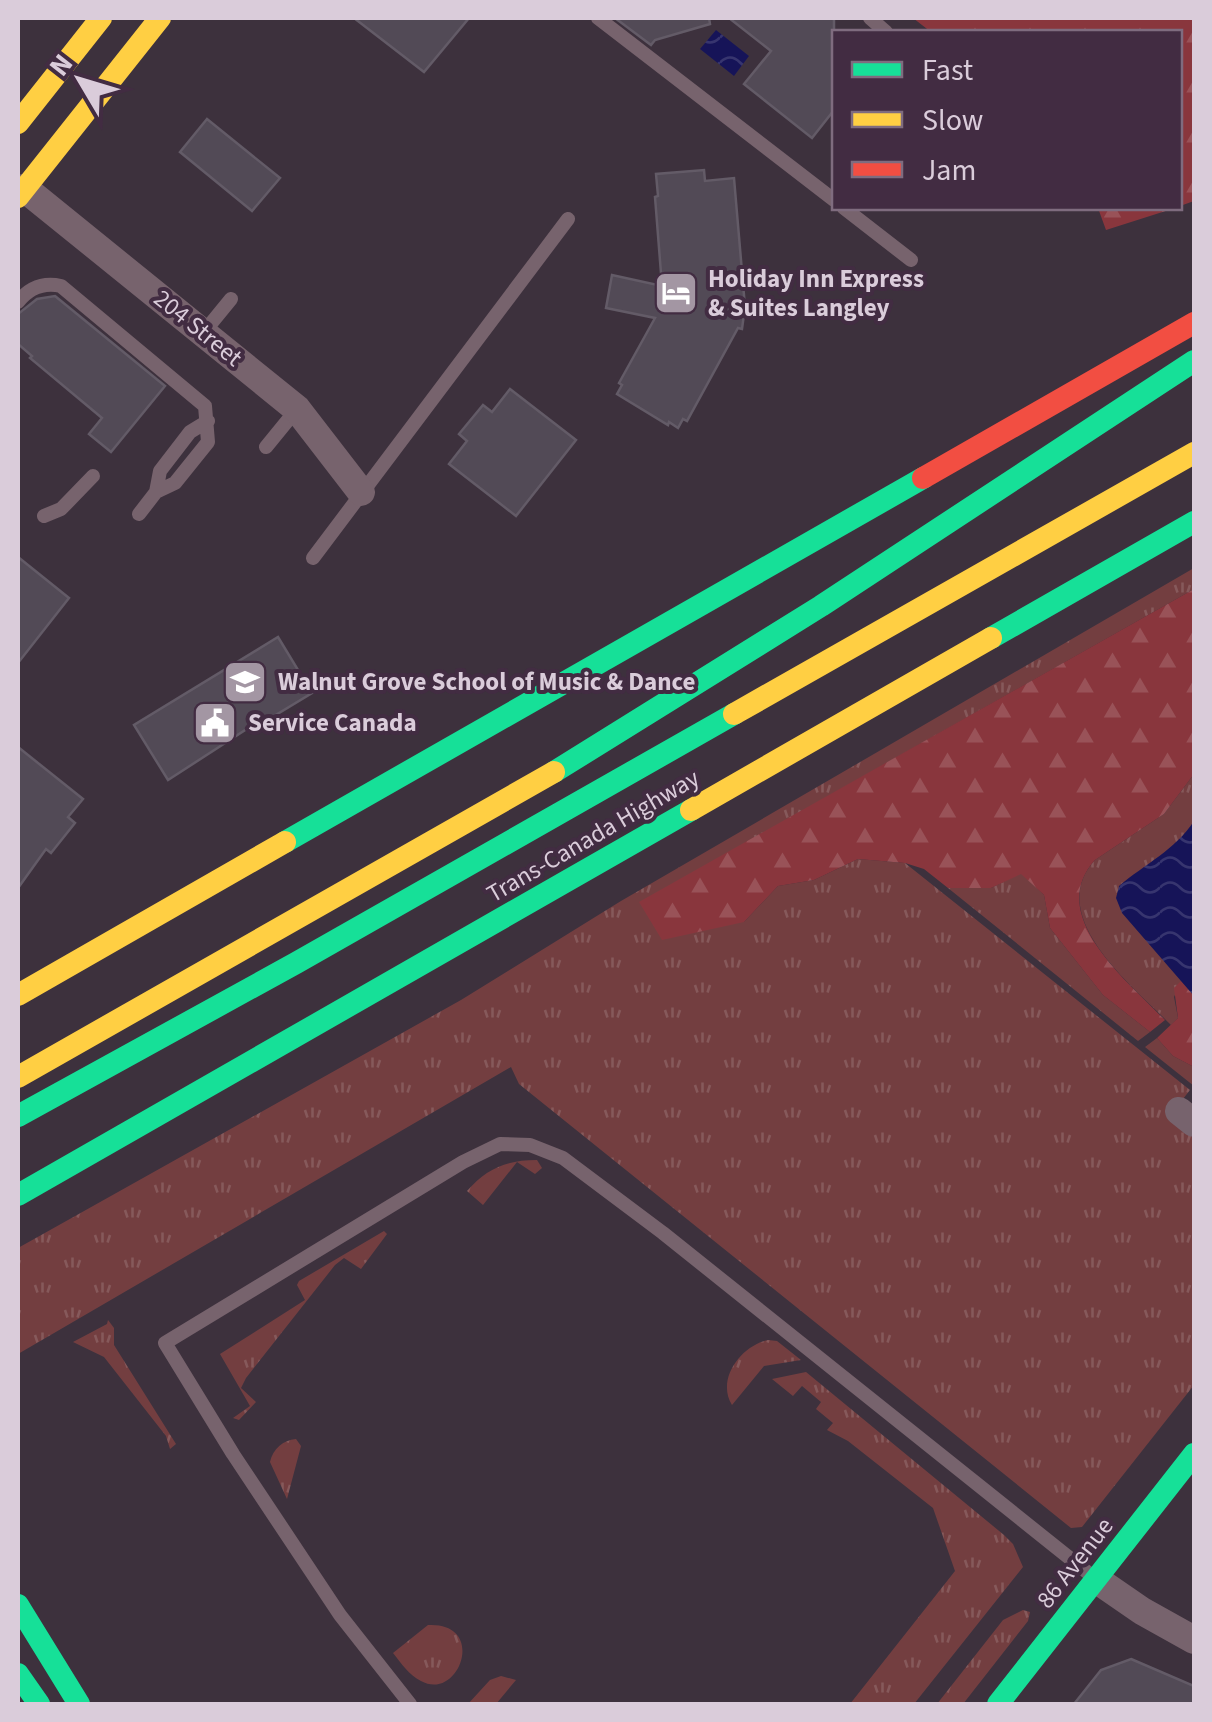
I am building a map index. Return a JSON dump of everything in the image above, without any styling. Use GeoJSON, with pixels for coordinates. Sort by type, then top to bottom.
{"type":"FeatureCollection","features":[{"type":"Feature","properties":{"kind":"main road"},"geometry":{"type":"LineString","coordinates":[[18,123],[101,18]]}},
{"type":"Feature","properties":{"kind":"main road"},"geometry":{"type":"LineString","coordinates":[[20,189],[160,18]]}},
{"type":"Feature","properties":{"kind":"main road"},"geometry":{"type":"LineString","coordinates":[[18,995],[1194,323]]}},
{"type":"Feature","properties":{"kind":"main road"},"geometry":{"type":"LineString","coordinates":[[18,1077],[591,751],[1194,361]]}},
{"type":"Feature","properties":{"kind":"main road"},"geometry":{"type":"LineString","coordinates":[[18,1116],[312,954],[1194,453]]}},
{"type":"Feature","properties":{"kind":"main road","name":"Trans-Canada Highway"},"geometry":{"type":"LineString","coordinates":[[18,1195],[1194,522]]}},
{"type":"Feature","properties":{"kind":"main road","name":"86 Avenue"},"geometry":{"type":"LineString","coordinates":[[998,1704],[1194,1454]]}},
{"type":"Feature","properties":{"kind":"main road"},"geometry":{"type":"LineString","coordinates":[[18,1606],[78,1704]]}},
{"type":"Feature","properties":{"kind":"main road"},"geometry":{"type":"LineString","coordinates":[[18,1674],[39,1704]]}},
{"type":"Feature","properties":{"kind":"street","name":"204 Street"},"geometry":{"type":"LineString","coordinates":[[20,189],[297,409],[360,492]]}},
{"type":"Feature","properties":{"kind":"street"},"geometry":{"type":"LineString","coordinates":[[1097,1580],[1194,1640]]}},
{"type":"Feature","properties":{"kind":"lane"},"geometry":{"type":"LineString","coordinates":[[598,18],[832,198]]}},
{"type":"Feature","properties":{"kind":"lane"},"geometry":{"type":"LineString","coordinates":[[847,210],[911,260]]}},
{"type":"Feature","properties":{"kind":"lane"},"geometry":{"type":"LineString","coordinates":[[313,558],[568,220]]}},
{"type":"Feature","properties":{"kind":"lane"},"geometry":{"type":"LineString","coordinates":[[18,302],[33,288],[61,286],[205,406],[208,420],[190,432],[160,470],[156,492],[139,514]]}},
{"type":"Feature","properties":{"kind":"lane"},"geometry":{"type":"LineString","coordinates":[[204,332],[231,299]]}},
{"type":"Feature","properties":{"kind":"lane"},"geometry":{"type":"LineString","coordinates":[[266,447],[297,409]]}},
{"type":"Feature","properties":{"kind":"lane"},"geometry":{"type":"LineString","coordinates":[[44,516],[60,509],[93,476]]}},
{"type":"Feature","properties":{"kind":"lane"},"geometry":{"type":"LineString","coordinates":[[410,1704],[340,1615],[165,1342],[462,1162],[500,1144],[530,1146],[563,1158],[663,1233],[1097,1580]]}},
{"type":"Feature","properties":{"kind":"green space"},"geometry":{"type":"Polygon","coordinates":[[[913,18],[1194,18],[1194,201],[1182,205],[1182,30],[928,30],[913,18]]]}},
{"type":"Feature","properties":{"kind":"green space"},"geometry":{"type":"Polygon","coordinates":[[[1099,210],[1169,210],[1106,230],[1099,210]]]}},
{"type":"Feature","properties":{"kind":"green space"},"geometry":{"type":"Polygon","coordinates":[[[1194,568],[1194,589],[823,799],[744,922],[778,886],[814,880],[858,859],[905,863],[1190,1090],[1168,1118],[1194,1138],[1194,1385],[1082,1527],[1071,1528],[519,1084],[511,1067],[18,1354],[18,1248],[461,1000],[621,901],[1194,568]]]}},
{"type":"Feature","properties":{"kind":"green space"},"geometry":{"type":"Polygon","coordinates":[[[1194,589],[1194,774],[1164,814],[1095,860],[1082,881],[1080,903],[1098,947],[1165,1020],[1150,1032],[1103,995],[1050,928],[1044,895],[1021,874],[991,888],[948,888],[924,869],[905,863],[858,859],[814,880],[778,886],[744,922],[662,940],[639,902],[1194,589]]]}},
{"type":"Feature","properties":{"kind":"green space"},"geometry":{"type":"Polygon","coordinates":[[[1194,774],[1194,996],[1182,980],[1174,997],[1178,1018],[1171,1025],[1100,950],[1080,905],[1082,882],[1095,860],[1164,814],[1194,774]]]}},
{"type":"Feature","properties":{"kind":"green space"},"geometry":{"type":"Polygon","coordinates":[[[1021,873],[1044,895],[1050,928],[1103,995],[1150,1032],[1138,1041],[948,888],[991,888],[1021,873]]]}},
{"type":"Feature","properties":{"kind":"green space"},"geometry":{"type":"Polygon","coordinates":[[[1182,980],[1194,996],[1194,1067],[1173,1056],[1157,1038],[1178,1018],[1174,988],[1182,980]]]}},
{"type":"Feature","properties":{"kind":"green space"},"geometry":{"type":"Polygon","coordinates":[[[1157,1038],[1173,1056],[1194,1067],[1194,1086],[1145,1047],[1157,1038]]]}},
{"type":"Feature","properties":{"kind":"green space"},"geometry":{"type":"Polygon","coordinates":[[[537,1160],[542,1168],[535,1174],[517,1162],[483,1205],[467,1191],[498,1167],[516,1162],[537,1160]]]}},
{"type":"Feature","properties":{"kind":"green space"},"geometry":{"type":"Polygon","coordinates":[[[384,1231],[387,1234],[361,1269],[344,1258],[335,1265],[246,1378],[241,1388],[256,1402],[239,1420],[233,1418],[250,1406],[220,1354],[305,1300],[297,1285],[299,1281],[384,1231]]]}},
{"type":"Feature","properties":{"kind":"green space"},"geometry":{"type":"Polygon","coordinates":[[[108,1320],[114,1328],[114,1345],[176,1444],[170,1449],[166,1436],[104,1357],[73,1342],[108,1320]]]}},
{"type":"Feature","properties":{"kind":"green space"},"geometry":{"type":"Polygon","coordinates":[[[768,1340],[777,1341],[801,1360],[764,1366],[732,1405],[727,1385],[734,1365],[749,1349],[768,1340]]]}},
{"type":"Feature","properties":{"kind":"green space"},"geometry":{"type":"Polygon","coordinates":[[[806,1372],[1004,1535],[1013,1544],[1023,1567],[914,1704],[850,1704],[955,1571],[933,1508],[848,1441],[827,1430],[833,1423],[816,1409],[821,1402],[802,1386],[793,1396],[772,1379],[806,1372]]]}},
{"type":"Feature","properties":{"kind":"green space"},"geometry":{"type":"Polygon","coordinates":[[[296,1439],[301,1446],[287,1499],[270,1462],[279,1446],[296,1439]]]}},
{"type":"Feature","properties":{"kind":"green space"},"geometry":{"type":"Polygon","coordinates":[[[1023,1610],[1030,1612],[1028,1621],[963,1704],[937,1704],[1003,1620],[1023,1610]]]}},
{"type":"Feature","properties":{"kind":"green space"},"geometry":{"type":"Polygon","coordinates":[[[428,1625],[446,1627],[458,1635],[462,1647],[456,1672],[447,1681],[435,1684],[413,1676],[393,1653],[428,1625]]]}},
{"type":"Feature","properties":{"kind":"green space"},"geometry":{"type":"Polygon","coordinates":[[[501,1676],[516,1680],[496,1704],[468,1704],[490,1680],[501,1676]]]}},
{"type":"Feature","properties":{"kind":"water"},"geometry":{"type":"Polygon","coordinates":[[[716,30],[749,56],[734,76],[700,49],[716,30]]]}},
{"type":"Feature","properties":{"kind":"water"},"geometry":{"type":"Polygon","coordinates":[[[1194,821],[1194,996],[1122,913],[1116,898],[1119,886],[1169,849],[1194,821]]]}},
{"type":"Feature","properties":{"kind":"building"},"geometry":{"type":"Polygon","coordinates":[[[354,18],[469,18],[424,72],[354,18]]]}},
{"type":"Feature","properties":{"kind":"building"},"geometry":{"type":"Polygon","coordinates":[[[615,18],[709,18],[710,24],[655,40],[651,45],[615,18]]]}},
{"type":"Feature","properties":{"kind":"building"},"geometry":{"type":"Polygon","coordinates":[[[729,18],[834,18],[832,113],[812,138],[744,84],[771,51],[729,18]]]}},
{"type":"Feature","properties":{"kind":"building"},"geometry":{"type":"Polygon","coordinates":[[[207,119],[280,178],[252,211],[180,152],[207,119]]]}},
{"type":"Feature","properties":{"kind":"building","name":"Holiday Inn Express & Suites Langley"},"geometry":{"type":"Polygon","coordinates":[[[704,170],[705,181],[734,178],[745,307],[742,329],[738,328],[687,421],[683,419],[678,428],[617,394],[622,385],[619,383],[655,318],[606,308],[612,275],[662,286],[656,174],[704,170]]]}},
{"type":"Feature","properties":{"kind":"building"},"geometry":{"type":"Polygon","coordinates":[[[55,296],[165,386],[111,452],[89,434],[102,418],[18,344],[18,314],[37,299],[55,296]]]}},
{"type":"Feature","properties":{"kind":"building"},"geometry":{"type":"Polygon","coordinates":[[[510,389],[576,440],[516,516],[449,464],[467,441],[459,434],[483,405],[492,412],[510,389]]]}},
{"type":"Feature","properties":{"kind":"building"},"geometry":{"type":"Polygon","coordinates":[[[18,557],[69,598],[18,663],[18,557]]]}},
{"type":"Feature","properties":{"kind":"building"},"geometry":{"type":"Polygon","coordinates":[[[278,637],[312,693],[269,719],[267,716],[168,780],[134,725],[278,637]]]}},
{"type":"Feature","properties":{"kind":"building"},"geometry":{"type":"Polygon","coordinates":[[[18,747],[83,799],[68,817],[75,823],[51,853],[46,849],[18,888],[18,747]]]}},
{"type":"Feature","properties":{"kind":"building"},"geometry":{"type":"Polygon","coordinates":[[[1131,1659],[1194,1686],[1194,1704],[1074,1704],[1101,1670],[1131,1659]]]}},
{"type":"Feature","properties":{"kind":"traffic: fast"},"geometry":{"type":"LineString","coordinates":[[554,772],[821,606],[1194,361]]}},
{"type":"Feature","properties":{"kind":"traffic: fast"},"geometry":{"type":"LineString","coordinates":[[285,842],[923,478]]}},
{"type":"Feature","properties":{"kind":"traffic: fast"},"geometry":{"type":"LineString","coordinates":[[991,638],[1194,522]]}},
{"type":"Feature","properties":{"kind":"traffic: fast"},"geometry":{"type":"LineString","coordinates":[[18,1116],[734,714]]}},
{"type":"Feature","properties":{"kind":"traffic: fast"},"geometry":{"type":"LineString","coordinates":[[18,1195],[691,810]]}},
{"type":"Feature","properties":{"kind":"traffic: fast"},"geometry":{"type":"LineString","coordinates":[[998,1704],[1194,1454]]}},
{"type":"Feature","properties":{"kind":"traffic: fast"},"geometry":{"type":"LineString","coordinates":[[18,1605],[79,1704]]}},
{"type":"Feature","properties":{"kind":"traffic: fast"},"geometry":{"type":"LineString","coordinates":[[18,1674],[39,1704]]}},
{"type":"Feature","properties":{"kind":"traffic: slow"},"geometry":{"type":"LineString","coordinates":[[18,123],[101,18]]}},
{"type":"Feature","properties":{"kind":"traffic: slow"},"geometry":{"type":"LineString","coordinates":[[18,197],[160,18]]}},
{"type":"Feature","properties":{"kind":"traffic: slow"},"geometry":{"type":"LineString","coordinates":[[734,714],[1194,453]]}},
{"type":"Feature","properties":{"kind":"traffic: slow"},"geometry":{"type":"LineString","coordinates":[[691,810],[991,638]]}},
{"type":"Feature","properties":{"kind":"traffic: slow"},"geometry":{"type":"LineString","coordinates":[[18,1077],[554,772]]}},
{"type":"Feature","properties":{"kind":"traffic: slow"},"geometry":{"type":"LineString","coordinates":[[18,995],[285,842]]}},
{"type":"Feature","properties":{"kind":"traffic: jam"},"geometry":{"type":"LineString","coordinates":[[923,478],[1194,323]]}},
{"type":"Feature","properties":{"kind":"place","name":"Holiday Inn Express & Suites Langley"},"geometry":{"type":"Point","coordinates":[676,293]}},
{"type":"Feature","properties":{"kind":"place","name":"Walnut Grove School of Music & Dance"},"geometry":{"type":"Point","coordinates":[245,682]}},
{"type":"Feature","properties":{"kind":"place","name":"Service Canada"},"geometry":{"type":"Point","coordinates":[215,723]}}]}
